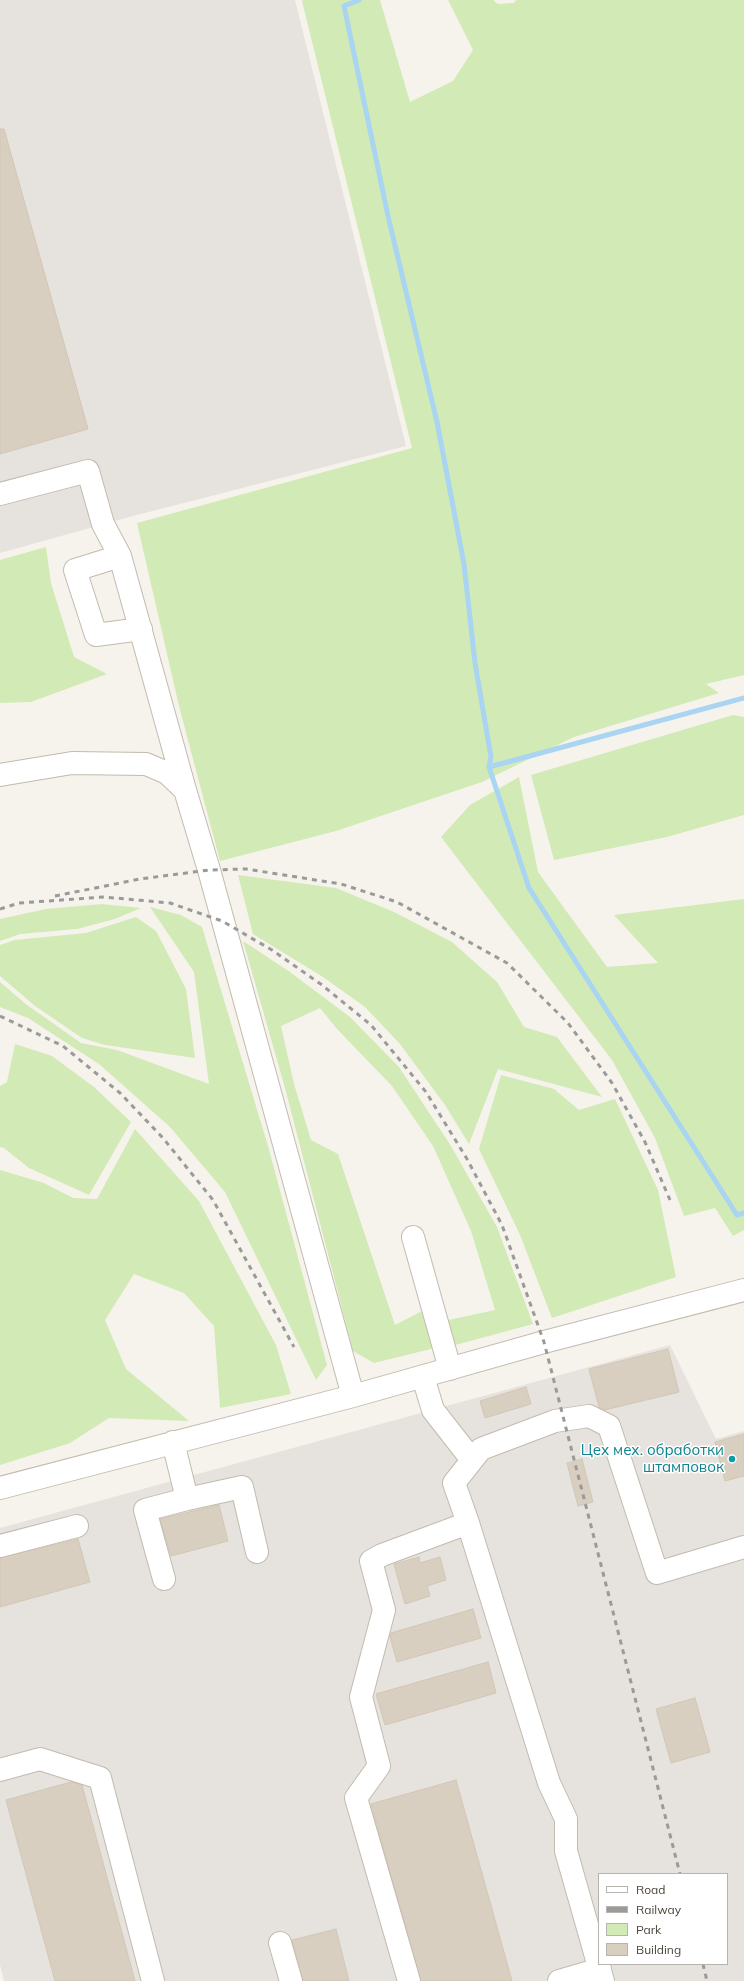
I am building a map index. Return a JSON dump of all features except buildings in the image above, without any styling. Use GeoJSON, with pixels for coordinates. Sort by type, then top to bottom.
{"type":"FeatureCollection","features":[{"type":"Feature","properties":{"kind":"street"},"geometry":{"type":"LineString","coordinates":[[0,494],[88,471],[104,524],[120,556],[141,629],[185,790],[209,870],[353,1396]]}},
{"type":"Feature","properties":{"kind":"street"},"geometry":{"type":"LineString","coordinates":[[120,556],[74,570],[96,635],[141,629]]}},
{"type":"Feature","properties":{"kind":"street"},"geometry":{"type":"LineString","coordinates":[[0,775],[72,762],[146,764],[167,773],[185,790]]}},
{"type":"Feature","properties":{"kind":"street"},"geometry":{"type":"LineString","coordinates":[[413,1237],[450,1369]]}},
{"type":"Feature","properties":{"kind":"street"},"geometry":{"type":"LineString","coordinates":[[0,1488],[353,1396],[544,1342],[744,1290]]}},
{"type":"Feature","properties":{"kind":"street"},"geometry":{"type":"LineString","coordinates":[[423,1377],[433,1410],[472,1460]]}},
{"type":"Feature","properties":{"kind":"street"},"geometry":{"type":"LineString","coordinates":[[598,1964],[566,1851],[566,1820],[550,1783],[454,1483],[481,1449],[555,1421],[589,1416],[609,1426],[657,1573],[744,1547]]}},
{"type":"Feature","properties":{"kind":"street"},"geometry":{"type":"LineString","coordinates":[[173,1442],[187,1499]]}},
{"type":"Feature","properties":{"kind":"street"},"geometry":{"type":"LineString","coordinates":[[164,1579],[145,1510],[242,1487],[257,1552]]}},
{"type":"Feature","properties":{"kind":"street"},"geometry":{"type":"LineString","coordinates":[[409,1981],[356,1798],[379,1766],[361,1696],[384,1610],[371,1561],[382,1555],[468,1523]]}},
{"type":"Feature","properties":{"kind":"street"},"geometry":{"type":"LineString","coordinates":[[0,1546],[77,1526]]}},
{"type":"Feature","properties":{"kind":"street"},"geometry":{"type":"LineString","coordinates":[[0,1770],[40,1759],[100,1778],[153,1981]]}},
{"type":"Feature","properties":{"kind":"street"},"geometry":{"type":"LineString","coordinates":[[280,1943],[291,1981]]}},
{"type":"Feature","properties":{"kind":"street"},"geometry":{"type":"LineString","coordinates":[[559,1981],[601,1975],[598,1965]]}},
{"type":"Feature","properties":{"kind":"shaded area"},"geometry":{"type":"Polygon","coordinates":[[[0,0],[295,0],[406,446],[133,516],[0,553],[0,0]]]}},
{"type":"Feature","properties":{"kind":"shaded area"},"geometry":{"type":"Polygon","coordinates":[[[670,1345],[716,1439],[744,1431],[744,1981],[4,1981],[0,1965],[0,1528],[670,1345]]]}},
{"type":"Feature","properties":{"kind":"green space"},"geometry":{"type":"Polygon","coordinates":[[[380,0],[410,102],[453,81],[473,50],[448,0],[493,0],[498,4],[514,3],[516,0],[744,0],[744,675],[706,684],[719,693],[574,737],[482,782],[336,831],[220,861],[179,706],[137,523],[412,448],[302,1],[380,0]]]}},
{"type":"Feature","properties":{"kind":"green space"},"geometry":{"type":"Polygon","coordinates":[[[46,547],[51,583],[74,657],[107,674],[31,702],[0,703],[0,560],[46,547]]]}},
{"type":"Feature","properties":{"kind":"green space"},"geometry":{"type":"Polygon","coordinates":[[[733,715],[744,717],[744,815],[667,837],[554,860],[531,775],[733,715]]]}},
{"type":"Feature","properties":{"kind":"green space"},"geometry":{"type":"Polygon","coordinates":[[[519,777],[538,872],[607,967],[658,963],[614,915],[744,899],[744,1230],[733,1236],[715,1208],[684,1216],[655,1138],[612,1060],[441,837],[470,805],[519,777]]]}},
{"type":"Feature","properties":{"kind":"green space"},"geometry":{"type":"Polygon","coordinates":[[[238,875],[336,888],[394,912],[452,942],[497,982],[524,1027],[557,1037],[602,1097],[498,1069],[469,1144],[445,1105],[400,1044],[365,1007],[323,977],[253,934],[238,875]]]}},
{"type":"Feature","properties":{"kind":"green space"},"geometry":{"type":"Polygon","coordinates":[[[102,904],[141,908],[115,919],[77,929],[20,934],[0,941],[0,919],[46,909],[102,904]]]}},
{"type":"Feature","properties":{"kind":"green space"},"geometry":{"type":"Polygon","coordinates":[[[150,907],[181,915],[202,927],[268,1146],[327,1365],[316,1380],[225,1192],[170,1127],[99,1064],[28,1018],[0,1007],[0,982],[27,1005],[81,1043],[117,1050],[209,1084],[194,972],[150,907]]]}},
{"type":"Feature","properties":{"kind":"green space"},"geometry":{"type":"Polygon","coordinates":[[[136,917],[156,931],[186,989],[195,1058],[105,1045],[82,1038],[35,1006],[0,976],[0,945],[15,940],[86,933],[136,917]]]}},
{"type":"Feature","properties":{"kind":"green space"},"geometry":{"type":"Polygon","coordinates":[[[243,941],[290,972],[350,1017],[399,1067],[451,1146],[497,1227],[533,1324],[448,1347],[444,1321],[495,1310],[471,1231],[433,1146],[392,1086],[337,1029],[320,1008],[281,1026],[294,1084],[311,1140],[338,1154],[395,1325],[424,1310],[435,1348],[374,1363],[353,1351],[285,1088],[243,941]]]}},
{"type":"Feature","properties":{"kind":"green space"},"geometry":{"type":"Polygon","coordinates":[[[15,1044],[52,1056],[94,1087],[131,1122],[89,1195],[29,1168],[4,1148],[0,1147],[0,1086],[7,1082],[15,1044]]]}},
{"type":"Feature","properties":{"kind":"green space"},"geometry":{"type":"Polygon","coordinates":[[[501,1075],[554,1089],[579,1110],[615,1099],[658,1190],[676,1277],[552,1318],[520,1235],[479,1149],[501,1075]]]}},
{"type":"Feature","properties":{"kind":"green space"},"geometry":{"type":"Polygon","coordinates":[[[135,1129],[199,1201],[276,1345],[291,1394],[220,1408],[214,1326],[184,1293],[134,1274],[105,1320],[126,1369],[189,1421],[109,1418],[70,1443],[0,1465],[0,1170],[44,1183],[73,1198],[97,1199],[135,1129]]]}},
{"type":"Feature","properties":{"kind":"waterway"},"geometry":{"type":"LineString","coordinates":[[359,0],[344,6],[388,216],[437,422],[464,564],[475,663],[491,757],[489,767],[529,888],[737,1215],[744,1213]]}},
{"type":"Feature","properties":{"kind":"waterway"},"geometry":{"type":"LineString","coordinates":[[489,767],[744,698]]}},
{"type":"Feature","properties":{"kind":"railway"},"geometry":{"type":"LineString","coordinates":[[55,896],[140,879],[209,870],[246,869],[341,884],[397,902],[507,963],[568,1023],[612,1083],[645,1142],[670,1200]]}},
{"type":"Feature","properties":{"kind":"railway"},"geometry":{"type":"LineString","coordinates":[[0,909],[19,903],[104,897],[170,903],[222,921],[272,950],[322,985],[371,1025],[426,1092],[467,1159],[502,1225],[544,1342],[680,1873]]}},
{"type":"Feature","properties":{"kind":"railway"},"geometry":{"type":"LineString","coordinates":[[0,1016],[63,1046],[120,1093],[163,1138],[213,1200],[294,1347]]}},
{"type":"Feature","properties":{"kind":"railway"},"geometry":{"type":"LineString","coordinates":[[703,1965],[707,1981]]}},
{"type":"Feature","properties":{"kind":"place","name":"Цех мех. обработки штамповок"},"geometry":{"type":"Point","coordinates":[732,1459]}}]}
